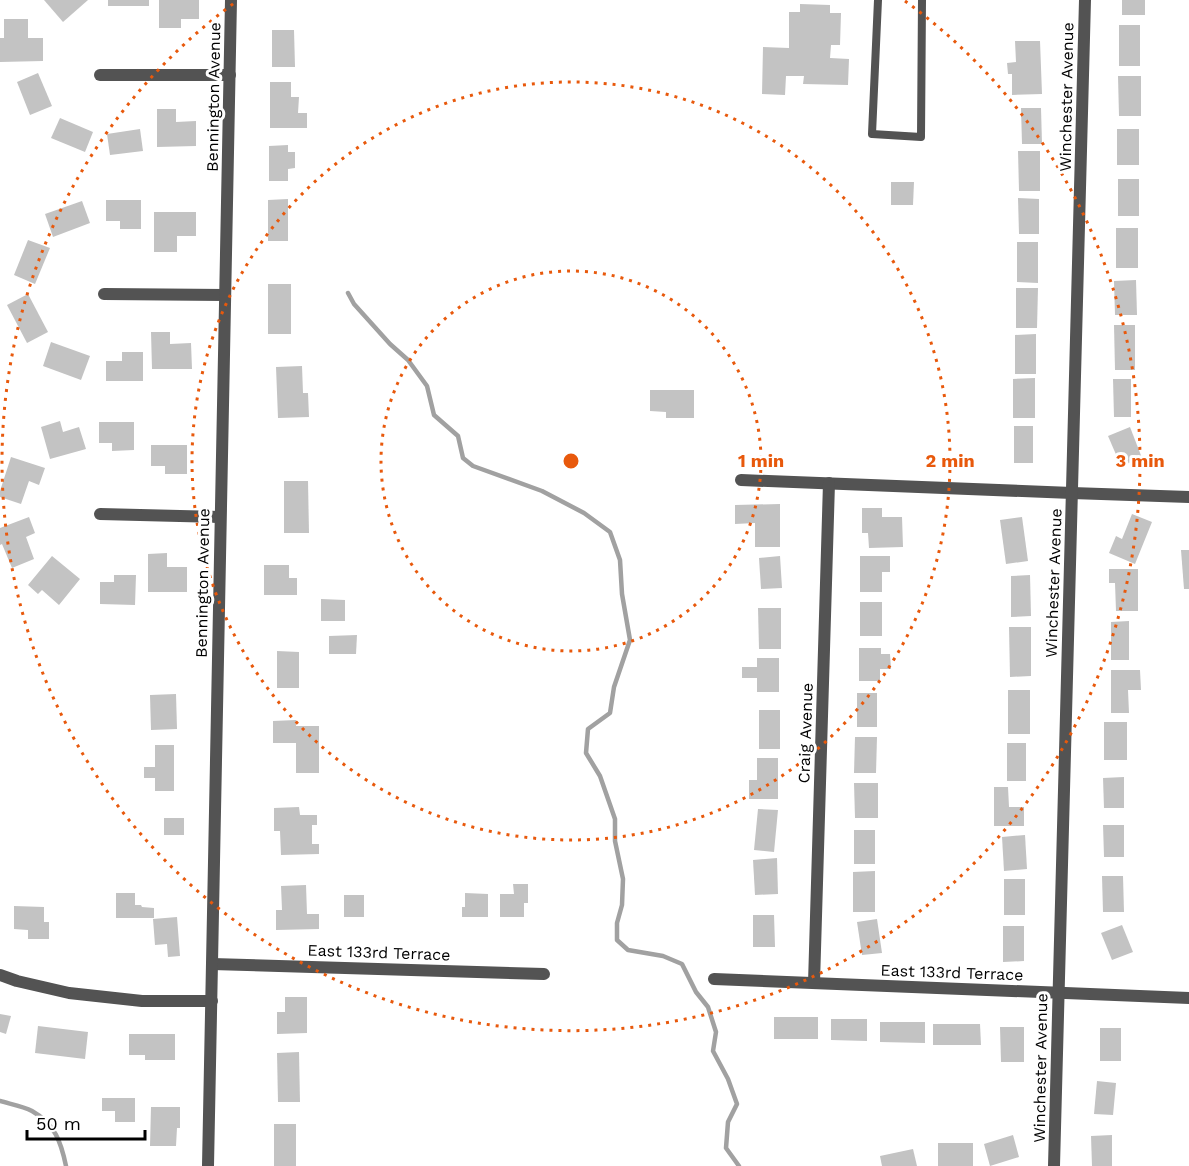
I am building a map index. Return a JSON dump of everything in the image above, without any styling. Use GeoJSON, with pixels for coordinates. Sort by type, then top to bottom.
{"type":"FeatureCollection","features":[{"type":"Feature","properties":{"kind":"street","name":"Bennington Avenue"},"geometry":{"type":"LineString","coordinates":[[208,1166],[231,0]]}},
{"type":"Feature","properties":{"kind":"street","name":"Winchester Avenue"},"geometry":{"type":"LineString","coordinates":[[1054,1166],[1085,0]]}},
{"type":"Feature","properties":{"kind":"street"},"geometry":{"type":"LineString","coordinates":[[99,75],[230,75]]}},
{"type":"Feature","properties":{"kind":"street"},"geometry":{"type":"LineString","coordinates":[[104,294],[225,295]]}},
{"type":"Feature","properties":{"kind":"street"},"geometry":{"type":"LineString","coordinates":[[741,480],[1189,497]]}},
{"type":"Feature","properties":{"kind":"street","name":"Craig Avenue"},"geometry":{"type":"LineString","coordinates":[[814,983],[829,483]]}},
{"type":"Feature","properties":{"kind":"street"},"geometry":{"type":"LineString","coordinates":[[100,514],[220,517]]}},
{"type":"Feature","properties":{"kind":"street","name":"East 133rd Terrace"},"geometry":{"type":"LineString","coordinates":[[212,964],[544,974]]}},
{"type":"Feature","properties":{"kind":"street"},"geometry":{"type":"LineString","coordinates":[[0,975],[69,993],[142,1001],[212,1001]]}},
{"type":"Feature","properties":{"kind":"street","name":"East 133rd Terrace"},"geometry":{"type":"LineString","coordinates":[[714,979],[1189,998]]}},
{"type":"Feature","properties":{"kind":"lane"},"geometry":{"type":"LineString","coordinates":[[878,0],[872,134],[921,137],[922,0]]}},
{"type":"Feature","properties":{"kind":"building"},"geometry":{"type":"Polygon","coordinates":[[[44,0],[88,0],[63,22],[44,0]]]}},
{"type":"Feature","properties":{"kind":"building"},"geometry":{"type":"Polygon","coordinates":[[[108,0],[149,0],[149,6],[108,6],[108,0]]]}},
{"type":"Feature","properties":{"kind":"building"},"geometry":{"type":"Polygon","coordinates":[[[159,0],[199,0],[199,19],[181,19],[181,28],[159,28],[159,0]]]}},
{"type":"Feature","properties":{"kind":"building"},"geometry":{"type":"Polygon","coordinates":[[[1122,0],[1145,0],[1145,15],[1122,15],[1122,0]]]}},
{"type":"Feature","properties":{"kind":"building"},"geometry":{"type":"Polygon","coordinates":[[[800,4],[830,5],[830,13],[841,13],[840,45],[831,45],[830,58],[849,59],[848,85],[803,84],[804,76],[786,76],[785,95],[762,94],[763,47],[789,48],[789,12],[800,12],[800,4]]]}},
{"type":"Feature","properties":{"kind":"building"},"geometry":{"type":"Polygon","coordinates":[[[4,19],[28,19],[28,38],[43,38],[43,61],[0,62],[0,38],[4,38],[4,19]]]}},
{"type":"Feature","properties":{"kind":"building"},"geometry":{"type":"Polygon","coordinates":[[[1119,25],[1140,25],[1140,66],[1119,66],[1119,25]]]}},
{"type":"Feature","properties":{"kind":"building"},"geometry":{"type":"Polygon","coordinates":[[[272,30],[294,30],[295,67],[272,67],[272,30]]]}},
{"type":"Feature","properties":{"kind":"building"},"geometry":{"type":"Polygon","coordinates":[[[1015,41],[1040,41],[1042,94],[1012,95],[1012,74],[1008,74],[1007,63],[1016,62],[1015,41]]]}},
{"type":"Feature","properties":{"kind":"building"},"geometry":{"type":"Polygon","coordinates":[[[38,73],[52,106],[30,115],[17,82],[38,73]]]}},
{"type":"Feature","properties":{"kind":"building"},"geometry":{"type":"Polygon","coordinates":[[[1118,76],[1141,76],[1141,116],[1119,116],[1118,76]]]}},
{"type":"Feature","properties":{"kind":"building"},"geometry":{"type":"Polygon","coordinates":[[[270,82],[291,82],[291,97],[299,97],[298,113],[307,113],[307,128],[270,128],[270,82]]]}},
{"type":"Feature","properties":{"kind":"building"},"geometry":{"type":"Polygon","coordinates":[[[1021,108],[1041,108],[1042,144],[1022,144],[1021,108]]]}},
{"type":"Feature","properties":{"kind":"building"},"geometry":{"type":"Polygon","coordinates":[[[157,109],[176,109],[176,122],[196,121],[196,146],[157,147],[157,109]]]}},
{"type":"Feature","properties":{"kind":"building"},"geometry":{"type":"Polygon","coordinates":[[[60,118],[93,132],[85,152],[51,138],[60,118]]]}},
{"type":"Feature","properties":{"kind":"building"},"geometry":{"type":"Polygon","coordinates":[[[140,129],[143,151],[110,155],[107,134],[140,129]]]}},
{"type":"Feature","properties":{"kind":"building"},"geometry":{"type":"Polygon","coordinates":[[[1117,129],[1139,129],[1139,165],[1117,165],[1117,129]]]}},
{"type":"Feature","properties":{"kind":"building"},"geometry":{"type":"Polygon","coordinates":[[[288,145],[288,152],[295,152],[295,168],[288,169],[288,181],[269,181],[269,146],[288,145]]]}},
{"type":"Feature","properties":{"kind":"building"},"geometry":{"type":"Polygon","coordinates":[[[1018,151],[1040,151],[1040,191],[1019,191],[1018,151]]]}},
{"type":"Feature","properties":{"kind":"building"},"geometry":{"type":"Polygon","coordinates":[[[1118,179],[1139,179],[1139,216],[1118,216],[1118,179]]]}},
{"type":"Feature","properties":{"kind":"building"},"geometry":{"type":"Polygon","coordinates":[[[891,182],[914,182],[913,205],[891,205],[891,182]]]}},
{"type":"Feature","properties":{"kind":"building"},"geometry":{"type":"Polygon","coordinates":[[[1018,198],[1039,199],[1039,234],[1019,234],[1018,198]]]}},
{"type":"Feature","properties":{"kind":"building"},"geometry":{"type":"Polygon","coordinates":[[[288,199],[288,241],[268,241],[268,200],[288,199]]]}},
{"type":"Feature","properties":{"kind":"building"},"geometry":{"type":"Polygon","coordinates":[[[106,200],[141,200],[141,229],[120,229],[120,221],[106,221],[106,200]]]}},
{"type":"Feature","properties":{"kind":"building"},"geometry":{"type":"Polygon","coordinates":[[[82,201],[90,223],[53,237],[45,214],[82,201]]]}},
{"type":"Feature","properties":{"kind":"building"},"geometry":{"type":"Polygon","coordinates":[[[154,212],[196,212],[196,236],[177,236],[177,252],[154,252],[154,212]]]}},
{"type":"Feature","properties":{"kind":"building"},"geometry":{"type":"Polygon","coordinates":[[[1116,228],[1138,228],[1138,268],[1116,268],[1116,228]]]}},
{"type":"Feature","properties":{"kind":"building"},"geometry":{"type":"Polygon","coordinates":[[[28,240],[50,248],[35,284],[14,275],[28,240]]]}},
{"type":"Feature","properties":{"kind":"building"},"geometry":{"type":"Polygon","coordinates":[[[1017,242],[1038,242],[1038,283],[1017,282],[1017,242]]]}},
{"type":"Feature","properties":{"kind":"building"},"geometry":{"type":"Polygon","coordinates":[[[1136,280],[1137,315],[1115,315],[1114,281],[1136,280]]]}},
{"type":"Feature","properties":{"kind":"building"},"geometry":{"type":"Polygon","coordinates":[[[268,284],[291,284],[291,334],[268,334],[268,284]]]}},
{"type":"Feature","properties":{"kind":"building"},"geometry":{"type":"Polygon","coordinates":[[[1016,288],[1038,288],[1037,328],[1016,328],[1016,288]]]}},
{"type":"Feature","properties":{"kind":"building"},"geometry":{"type":"Polygon","coordinates":[[[28,294],[48,332],[27,343],[7,305],[28,294]]]}},
{"type":"Feature","properties":{"kind":"building"},"geometry":{"type":"Polygon","coordinates":[[[1114,325],[1135,325],[1135,370],[1115,370],[1114,325]]]}},
{"type":"Feature","properties":{"kind":"building"},"geometry":{"type":"Polygon","coordinates":[[[151,332],[170,332],[170,344],[191,343],[192,369],[152,369],[151,332]]]}},
{"type":"Feature","properties":{"kind":"building"},"geometry":{"type":"Polygon","coordinates":[[[1036,334],[1036,374],[1015,374],[1015,335],[1036,334]]]}},
{"type":"Feature","properties":{"kind":"building"},"geometry":{"type":"Polygon","coordinates":[[[51,342],[90,356],[81,380],[43,366],[51,342]]]}},
{"type":"Feature","properties":{"kind":"building"},"geometry":{"type":"Polygon","coordinates":[[[122,352],[143,352],[143,381],[106,381],[106,361],[122,361],[122,352]]]}},
{"type":"Feature","properties":{"kind":"building"},"geometry":{"type":"Polygon","coordinates":[[[302,366],[303,393],[308,393],[309,417],[278,418],[276,367],[302,366]]]}},
{"type":"Feature","properties":{"kind":"building"},"geometry":{"type":"Polygon","coordinates":[[[1035,378],[1035,418],[1013,418],[1013,379],[1035,378]]]}},
{"type":"Feature","properties":{"kind":"building"},"geometry":{"type":"Polygon","coordinates":[[[1113,379],[1131,379],[1131,417],[1114,417],[1113,379]]]}},
{"type":"Feature","properties":{"kind":"building"},"geometry":{"type":"Polygon","coordinates":[[[650,390],[694,390],[694,418],[666,418],[666,412],[650,411],[650,390]]]}},
{"type":"Feature","properties":{"kind":"building"},"geometry":{"type":"Polygon","coordinates":[[[60,421],[63,432],[79,427],[86,449],[50,459],[41,427],[60,421]]]}},
{"type":"Feature","properties":{"kind":"building"},"geometry":{"type":"Polygon","coordinates":[[[99,422],[134,422],[134,450],[112,451],[112,443],[99,443],[99,422]]]}},
{"type":"Feature","properties":{"kind":"building"},"geometry":{"type":"Polygon","coordinates":[[[1014,426],[1033,426],[1033,463],[1014,463],[1014,426]]]}},
{"type":"Feature","properties":{"kind":"building"},"geometry":{"type":"Polygon","coordinates":[[[1130,427],[1142,458],[1121,466],[1108,436],[1130,427]]]}},
{"type":"Feature","properties":{"kind":"building"},"geometry":{"type":"Polygon","coordinates":[[[151,445],[187,445],[187,474],[165,474],[165,466],[151,466],[151,445]]]}},
{"type":"Feature","properties":{"kind":"building"},"geometry":{"type":"Polygon","coordinates":[[[11,457],[45,468],[39,485],[29,481],[21,504],[0,497],[11,457]]]}},
{"type":"Feature","properties":{"kind":"building"},"geometry":{"type":"Polygon","coordinates":[[[284,481],[308,481],[309,533],[284,533],[284,481]]]}},
{"type":"Feature","properties":{"kind":"building"},"geometry":{"type":"Polygon","coordinates":[[[780,504],[780,547],[755,547],[755,523],[735,524],[735,505],[780,504]]]}},
{"type":"Feature","properties":{"kind":"building"},"geometry":{"type":"Polygon","coordinates":[[[862,508],[882,508],[882,517],[902,517],[903,547],[869,548],[868,533],[862,533],[862,508]]]}},
{"type":"Feature","properties":{"kind":"building"},"geometry":{"type":"Polygon","coordinates":[[[1132,514],[1152,522],[1135,564],[1109,553],[1116,536],[1122,539],[1132,514]]]}},
{"type":"Feature","properties":{"kind":"building"},"geometry":{"type":"Polygon","coordinates":[[[29,517],[35,533],[26,537],[34,559],[12,568],[2,544],[0,545],[0,528],[29,517]]]}},
{"type":"Feature","properties":{"kind":"building"},"geometry":{"type":"Polygon","coordinates":[[[1022,517],[1028,561],[1006,564],[1000,520],[1022,517]]]}},
{"type":"Feature","properties":{"kind":"building"},"geometry":{"type":"Polygon","coordinates":[[[1181,550],[1189,550],[1189,589],[1184,589],[1181,550]]]}},
{"type":"Feature","properties":{"kind":"building"},"geometry":{"type":"Polygon","coordinates":[[[167,553],[167,567],[187,567],[187,592],[148,592],[148,554],[167,553]]]}},
{"type":"Feature","properties":{"kind":"building"},"geometry":{"type":"Polygon","coordinates":[[[52,556],[80,579],[59,605],[42,590],[38,594],[28,585],[52,556]]]}},
{"type":"Feature","properties":{"kind":"building"},"geometry":{"type":"Polygon","coordinates":[[[780,556],[782,588],[761,589],[759,558],[780,556]]]}},
{"type":"Feature","properties":{"kind":"building"},"geometry":{"type":"Polygon","coordinates":[[[860,556],[890,556],[890,572],[882,572],[882,592],[860,592],[860,556]]]}},
{"type":"Feature","properties":{"kind":"building"},"geometry":{"type":"Polygon","coordinates":[[[264,565],[289,565],[289,578],[297,578],[297,595],[264,595],[264,565]]]}},
{"type":"Feature","properties":{"kind":"building"},"geometry":{"type":"Polygon","coordinates":[[[1109,569],[1138,569],[1138,611],[1116,611],[1115,583],[1109,583],[1109,569]]]}},
{"type":"Feature","properties":{"kind":"building"},"geometry":{"type":"Polygon","coordinates":[[[114,575],[136,575],[135,605],[100,604],[100,582],[114,582],[114,575]]]}},
{"type":"Feature","properties":{"kind":"building"},"geometry":{"type":"Polygon","coordinates":[[[1030,575],[1031,616],[1011,617],[1011,576],[1030,575]]]}},
{"type":"Feature","properties":{"kind":"building"},"geometry":{"type":"Polygon","coordinates":[[[321,599],[345,600],[345,621],[321,621],[321,599]]]}},
{"type":"Feature","properties":{"kind":"building"},"geometry":{"type":"Polygon","coordinates":[[[860,602],[882,602],[882,636],[860,636],[860,602]]]}},
{"type":"Feature","properties":{"kind":"building"},"geometry":{"type":"Polygon","coordinates":[[[758,608],[781,608],[781,649],[759,649],[758,608]]]}},
{"type":"Feature","properties":{"kind":"building"},"geometry":{"type":"Polygon","coordinates":[[[1129,621],[1129,660],[1111,660],[1111,622],[1129,621]]]}},
{"type":"Feature","properties":{"kind":"building"},"geometry":{"type":"Polygon","coordinates":[[[1009,627],[1031,627],[1031,676],[1010,677],[1009,627]]]}},
{"type":"Feature","properties":{"kind":"building"},"geometry":{"type":"Polygon","coordinates":[[[357,635],[356,654],[329,654],[329,636],[357,635]]]}},
{"type":"Feature","properties":{"kind":"building"},"geometry":{"type":"Polygon","coordinates":[[[859,648],[881,648],[881,654],[890,654],[891,669],[880,669],[880,681],[859,681],[859,648]]]}},
{"type":"Feature","properties":{"kind":"building"},"geometry":{"type":"Polygon","coordinates":[[[277,651],[299,652],[299,688],[277,688],[277,651]]]}},
{"type":"Feature","properties":{"kind":"building"},"geometry":{"type":"Polygon","coordinates":[[[757,658],[779,658],[779,692],[757,692],[757,678],[742,678],[742,667],[757,667],[757,658]]]}},
{"type":"Feature","properties":{"kind":"building"},"geometry":{"type":"Polygon","coordinates":[[[1111,670],[1140,670],[1141,690],[1128,690],[1129,713],[1111,713],[1111,670]]]}},
{"type":"Feature","properties":{"kind":"building"},"geometry":{"type":"Polygon","coordinates":[[[1008,690],[1030,690],[1030,734],[1008,734],[1008,690]]]}},
{"type":"Feature","properties":{"kind":"building"},"geometry":{"type":"Polygon","coordinates":[[[857,693],[877,693],[877,727],[857,727],[857,693]]]}},
{"type":"Feature","properties":{"kind":"building"},"geometry":{"type":"Polygon","coordinates":[[[176,694],[177,729],[151,730],[150,695],[176,694]]]}},
{"type":"Feature","properties":{"kind":"building"},"geometry":{"type":"Polygon","coordinates":[[[759,710],[780,710],[780,749],[759,749],[759,710]]]}},
{"type":"Feature","properties":{"kind":"building"},"geometry":{"type":"Polygon","coordinates":[[[296,720],[296,726],[319,726],[319,773],[296,773],[296,743],[273,743],[273,721],[296,720]]]}},
{"type":"Feature","properties":{"kind":"building"},"geometry":{"type":"Polygon","coordinates":[[[1104,722],[1127,722],[1127,760],[1104,760],[1104,722]]]}},
{"type":"Feature","properties":{"kind":"building"},"geometry":{"type":"Polygon","coordinates":[[[855,737],[877,737],[876,773],[854,773],[855,737]]]}},
{"type":"Feature","properties":{"kind":"building"},"geometry":{"type":"Polygon","coordinates":[[[1007,743],[1026,743],[1026,781],[1007,781],[1007,743]]]}},
{"type":"Feature","properties":{"kind":"building"},"geometry":{"type":"Polygon","coordinates":[[[155,745],[174,745],[174,791],[155,791],[155,778],[144,778],[144,767],[155,767],[155,745]]]}},
{"type":"Feature","properties":{"kind":"building"},"geometry":{"type":"Polygon","coordinates":[[[757,758],[778,758],[778,799],[749,799],[749,780],[757,780],[757,758]]]}},
{"type":"Feature","properties":{"kind":"building"},"geometry":{"type":"Polygon","coordinates":[[[1124,777],[1124,808],[1104,808],[1103,778],[1124,777]]]}},
{"type":"Feature","properties":{"kind":"building"},"geometry":{"type":"Polygon","coordinates":[[[854,783],[878,783],[878,818],[855,818],[854,783]]]}},
{"type":"Feature","properties":{"kind":"building"},"geometry":{"type":"Polygon","coordinates":[[[994,787],[1008,787],[1009,807],[1024,807],[1024,826],[994,826],[994,787]]]}},
{"type":"Feature","properties":{"kind":"building"},"geometry":{"type":"Polygon","coordinates":[[[299,807],[300,815],[317,815],[317,825],[312,825],[312,844],[319,844],[319,854],[281,855],[280,831],[274,831],[274,808],[299,807]]]}},
{"type":"Feature","properties":{"kind":"building"},"geometry":{"type":"Polygon","coordinates":[[[758,809],[778,810],[774,852],[754,850],[758,809]]]}},
{"type":"Feature","properties":{"kind":"building"},"geometry":{"type":"Polygon","coordinates":[[[164,818],[184,818],[184,835],[164,835],[164,818]]]}},
{"type":"Feature","properties":{"kind":"building"},"geometry":{"type":"Polygon","coordinates":[[[1103,825],[1124,825],[1124,857],[1104,857],[1103,825]]]}},
{"type":"Feature","properties":{"kind":"building"},"geometry":{"type":"Polygon","coordinates":[[[854,830],[875,830],[875,864],[854,864],[854,830]]]}},
{"type":"Feature","properties":{"kind":"building"},"geometry":{"type":"Polygon","coordinates":[[[1025,835],[1027,869],[1004,871],[1002,837],[1025,835]]]}},
{"type":"Feature","properties":{"kind":"building"},"geometry":{"type":"Polygon","coordinates":[[[777,858],[778,894],[755,895],[753,860],[777,858]]]}},
{"type":"Feature","properties":{"kind":"building"},"geometry":{"type":"Polygon","coordinates":[[[875,871],[875,912],[853,912],[853,872],[875,871]]]}},
{"type":"Feature","properties":{"kind":"building"},"geometry":{"type":"Polygon","coordinates":[[[1102,876],[1123,876],[1124,912],[1103,912],[1102,876]]]}},
{"type":"Feature","properties":{"kind":"building"},"geometry":{"type":"Polygon","coordinates":[[[1004,879],[1025,879],[1025,915],[1004,915],[1004,879]]]}},
{"type":"Feature","properties":{"kind":"building"},"geometry":{"type":"Polygon","coordinates":[[[513,884],[528,884],[528,903],[524,903],[524,917],[500,917],[500,894],[514,894],[513,884]]]}},
{"type":"Feature","properties":{"kind":"building"},"geometry":{"type":"Polygon","coordinates":[[[306,885],[307,914],[319,914],[319,929],[276,930],[276,910],[282,910],[281,886],[306,885]]]}},
{"type":"Feature","properties":{"kind":"building"},"geometry":{"type":"Polygon","coordinates":[[[116,893],[135,893],[135,905],[154,908],[154,918],[116,918],[116,893]]]}},
{"type":"Feature","properties":{"kind":"building"},"geometry":{"type":"Polygon","coordinates":[[[465,893],[488,894],[488,917],[462,917],[465,893]]]}},
{"type":"Feature","properties":{"kind":"building"},"geometry":{"type":"Polygon","coordinates":[[[344,895],[364,895],[364,917],[344,917],[344,895]]]}},
{"type":"Feature","properties":{"kind":"building"},"geometry":{"type":"Polygon","coordinates":[[[14,906],[44,907],[44,922],[49,922],[49,939],[28,939],[28,930],[14,929],[14,906]]]}},
{"type":"Feature","properties":{"kind":"building"},"geometry":{"type":"Polygon","coordinates":[[[753,915],[774,915],[775,947],[753,947],[753,915]]]}},
{"type":"Feature","properties":{"kind":"building"},"geometry":{"type":"Polygon","coordinates":[[[177,917],[180,956],[168,957],[167,944],[155,945],[153,919],[177,917]]]}},
{"type":"Feature","properties":{"kind":"building"},"geometry":{"type":"Polygon","coordinates":[[[877,919],[882,953],[862,955],[857,922],[877,919]]]}},
{"type":"Feature","properties":{"kind":"building"},"geometry":{"type":"Polygon","coordinates":[[[1122,925],[1133,952],[1112,960],[1101,933],[1122,925]]]}},
{"type":"Feature","properties":{"kind":"building"},"geometry":{"type":"Polygon","coordinates":[[[1003,926],[1024,926],[1024,961],[1003,962],[1003,926]]]}},
{"type":"Feature","properties":{"kind":"building"},"geometry":{"type":"Polygon","coordinates":[[[285,997],[307,997],[307,1033],[277,1034],[277,1012],[285,1012],[285,997]]]}},
{"type":"Feature","properties":{"kind":"building"},"geometry":{"type":"Polygon","coordinates":[[[0,1014],[11,1016],[6,1034],[0,1032],[0,1014]]]}},
{"type":"Feature","properties":{"kind":"building"},"geometry":{"type":"Polygon","coordinates":[[[774,1017],[818,1017],[818,1039],[774,1039],[774,1017]]]}},
{"type":"Feature","properties":{"kind":"building"},"geometry":{"type":"Polygon","coordinates":[[[831,1019],[867,1019],[867,1041],[831,1040],[831,1019]]]}},
{"type":"Feature","properties":{"kind":"building"},"geometry":{"type":"Polygon","coordinates":[[[880,1022],[925,1022],[925,1043],[880,1042],[880,1022]]]}},
{"type":"Feature","properties":{"kind":"building"},"geometry":{"type":"Polygon","coordinates":[[[933,1024],[980,1024],[981,1045],[933,1045],[933,1024]]]}},
{"type":"Feature","properties":{"kind":"building"},"geometry":{"type":"Polygon","coordinates":[[[38,1026],[88,1032],[85,1059],[35,1053],[38,1026]]]}},
{"type":"Feature","properties":{"kind":"building"},"geometry":{"type":"Polygon","coordinates":[[[1000,1027],[1024,1027],[1024,1062],[1001,1062],[1000,1027]]]}},
{"type":"Feature","properties":{"kind":"building"},"geometry":{"type":"Polygon","coordinates":[[[1100,1028],[1121,1028],[1121,1061],[1100,1061],[1100,1028]]]}},
{"type":"Feature","properties":{"kind":"building"},"geometry":{"type":"Polygon","coordinates":[[[129,1034],[175,1034],[175,1060],[145,1060],[145,1055],[129,1055],[129,1034]]]}},
{"type":"Feature","properties":{"kind":"building"},"geometry":{"type":"Polygon","coordinates":[[[299,1052],[300,1102],[278,1102],[277,1053],[299,1052]]]}},
{"type":"Feature","properties":{"kind":"building"},"geometry":{"type":"Polygon","coordinates":[[[1097,1081],[1116,1083],[1113,1115],[1094,1114],[1097,1081]]]}},
{"type":"Feature","properties":{"kind":"building"},"geometry":{"type":"Polygon","coordinates":[[[102,1098],[135,1098],[135,1122],[115,1122],[115,1111],[102,1111],[102,1098]]]}},
{"type":"Feature","properties":{"kind":"building"},"geometry":{"type":"Polygon","coordinates":[[[151,1107],[180,1107],[180,1128],[177,1128],[176,1146],[150,1146],[151,1107]]]}},
{"type":"Feature","properties":{"kind":"building"},"geometry":{"type":"Polygon","coordinates":[[[274,1124],[296,1124],[296,1166],[274,1166],[274,1124]]]}},
{"type":"Feature","properties":{"kind":"building"},"geometry":{"type":"Polygon","coordinates":[[[1013,1135],[1019,1157],[990,1166],[984,1144],[1013,1135]]]}},
{"type":"Feature","properties":{"kind":"building"},"geometry":{"type":"Polygon","coordinates":[[[1112,1135],[1112,1166],[1092,1166],[1091,1136],[1112,1135]]]}},
{"type":"Feature","properties":{"kind":"building"},"geometry":{"type":"Polygon","coordinates":[[[938,1143],[973,1143],[973,1166],[938,1166],[938,1143]]]}},
{"type":"Feature","properties":{"kind":"building"},"geometry":{"type":"Polygon","coordinates":[[[913,1149],[917,1166],[882,1166],[880,1156],[913,1149]]]}},
{"type":"Feature","properties":{"kind":"waterway"},"geometry":{"type":"LineString","coordinates":[[348,293],[354,304],[390,344],[408,360],[427,386],[434,415],[458,436],[463,458],[473,466],[542,491],[584,513],[610,532],[620,560],[622,594],[630,640],[614,687],[610,713],[588,729],[586,753],[600,776],[615,819],[615,841],[623,879],[617,940],[628,950],[663,956],[682,964],[696,992],[708,1007],[716,1032],[713,1051],[728,1079],[737,1104],[728,1122],[726,1148],[739,1166]]}},
{"type":"Feature","properties":{"kind":"waterway"},"geometry":{"type":"LineString","coordinates":[[0,1101],[21,1106],[40,1116],[56,1134],[66,1166]]}}]}
